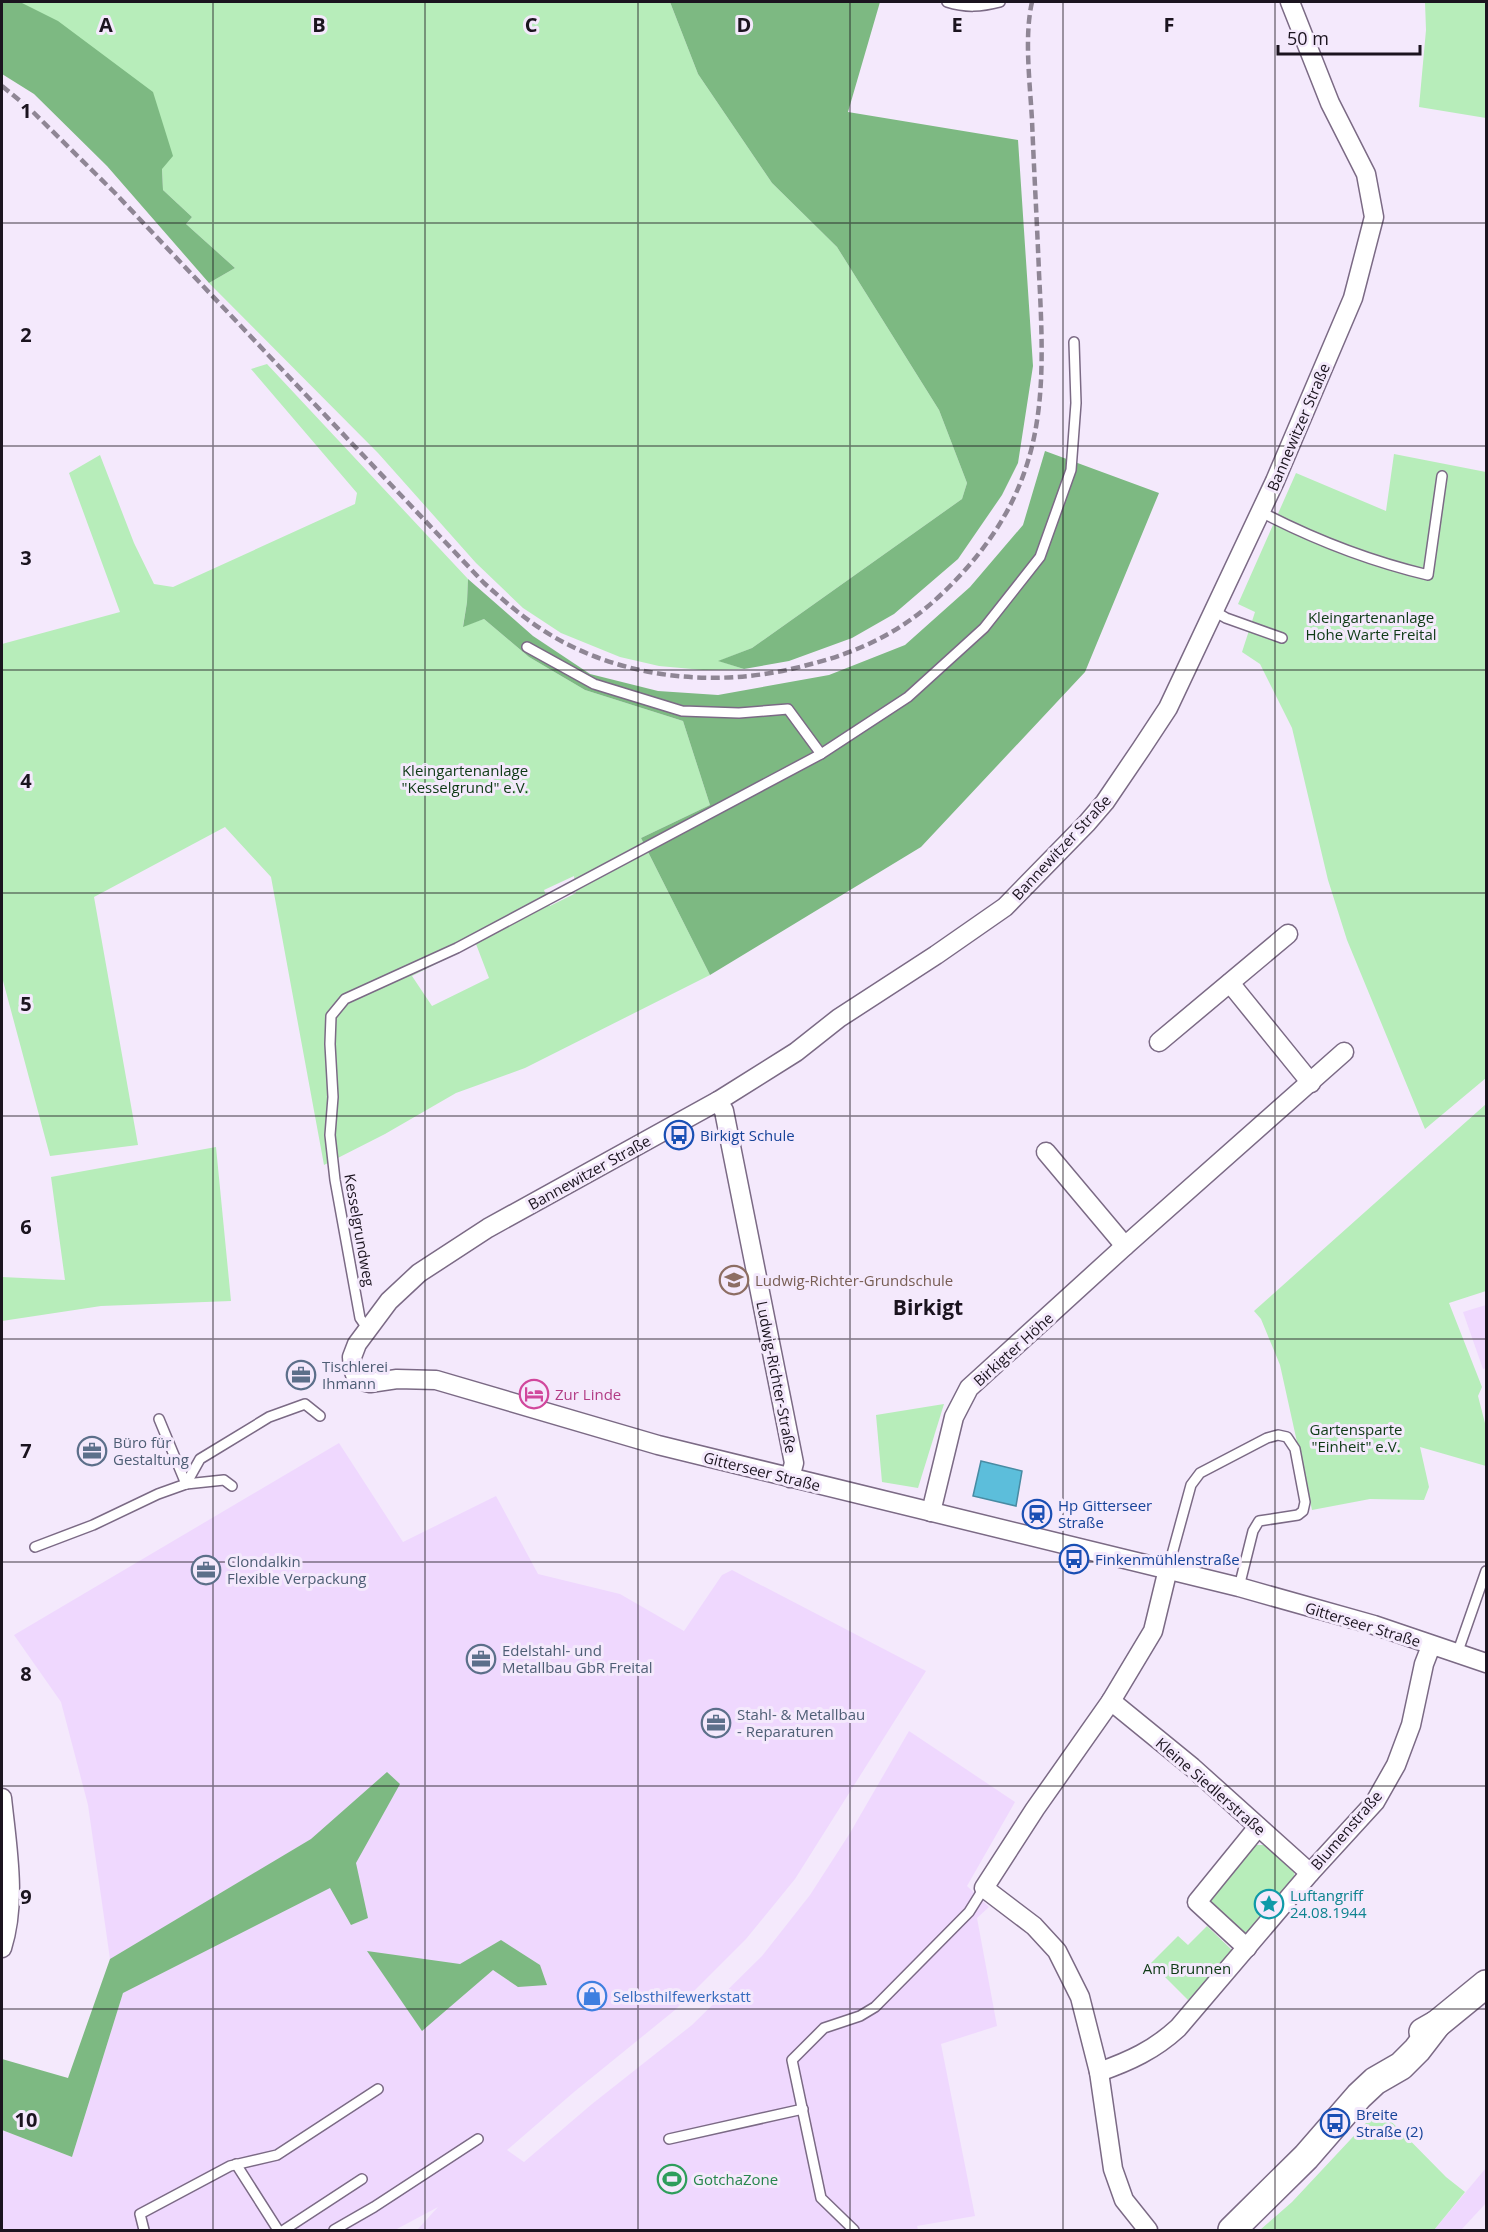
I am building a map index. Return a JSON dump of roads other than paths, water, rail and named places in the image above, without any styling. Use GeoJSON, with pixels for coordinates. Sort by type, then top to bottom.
{"type":"FeatureCollection","features":[{"type":"Feature","properties":{"kind":"street","name":"Bannewitzer Straße"},"geometry":{"type":"LineString","coordinates":[[357,1380],[352,1357],[357,1344],[367,1328],[402,1287],[452,1250],[488,1228],[718,1101],[796,1052],[839,1018],[936,955],[1005,906],[1052,861],[1105,802],[1168,708],[1261,512],[1353,298],[1374,217],[1366,174],[1330,104],[1290,2]]}},
{"type":"Feature","properties":{"kind":"street"},"geometry":{"type":"LineString","coordinates":[[1159,1042],[1288,934]]}},
{"type":"Feature","properties":{"kind":"street"},"geometry":{"type":"LineString","coordinates":[[1230,983],[1311,1083]]}},
{"type":"Feature","properties":{"kind":"street","name":"Birkigter Höhe"},"geometry":{"type":"LineString","coordinates":[[931,1512],[954,1417],[969,1388],[1344,1052]]}},
{"type":"Feature","properties":{"kind":"street","name":"Ludwig-Richter-Straße"},"geometry":{"type":"LineString","coordinates":[[718,1101],[724,1111],[794,1463],[790,1478]]}},
{"type":"Feature","properties":{"kind":"street"},"geometry":{"type":"LineString","coordinates":[[1046,1152],[1125,1246]]}},
{"type":"Feature","properties":{"kind":"street","name":"Gitterseer Straße"},"geometry":{"type":"LineString","coordinates":[[357,1380],[370,1383],[397,1379],[436,1380],[610,1432],[1239,1587],[1374,1625],[1486,1663]]}},
{"type":"Feature","properties":{"kind":"street"},"geometry":{"type":"LineString","coordinates":[[1148,2230],[1124,2200],[1113,2169],[1099,2072],[1080,1996],[1057,1951],[1034,1926],[984,1888],[1035,1809],[1111,1701],[1153,1631],[1168,1569]]}},
{"type":"Feature","properties":{"kind":"street","name":"Blumenstraße"},"geometry":{"type":"LineString","coordinates":[[1099,2072],[1160,2045],[1178,2028],[1310,1873],[1375,1802],[1396,1765],[1411,1725],[1424,1664],[1431,1646]]}},
{"type":"Feature","properties":{"kind":"street","name":"Kleine Siedlerstraße"},"geometry":{"type":"LineString","coordinates":[[1111,1701],[1192,1767],[1310,1873]]}},
{"type":"Feature","properties":{"kind":"street"},"geometry":{"type":"LineString","coordinates":[[2,1798],[9,1905],[2,1948]]}},
{"type":"Feature","properties":{"kind":"street"},"geometry":{"type":"LineString","coordinates":[[1247,1948],[1197,1902],[1258,1827]]}},
{"type":"Feature","properties":{"kind":"street"},"geometry":{"type":"LineString","coordinates":[[1232,2230],[1306,2157],[1359,2096],[1376,2081],[1390,2058],[1401,2046],[1437,2024],[1486,1984]]}},
{"type":"Feature","properties":{"kind":"lane"},"geometry":{"type":"LineString","coordinates":[[947,2],[963,7],[985,6],[1000,2]]}},
{"type":"Feature","properties":{"kind":"lane","name":"Kesselgrundweg"},"geometry":{"type":"LineString","coordinates":[[367,1328],[360,1318],[356,1302],[335,1180],[330,1135],[333,1097],[331,1016],[345,999],[457,948],[821,754],[908,697],[984,628],[1040,557],[1071,470],[1076,403],[1074,342]]}},
{"type":"Feature","properties":{"kind":"lane"},"geometry":{"type":"LineString","coordinates":[[1261,512],[1348,552],[1428,575],[1442,476]]}},
{"type":"Feature","properties":{"kind":"lane"},"geometry":{"type":"LineString","coordinates":[[1214,611],[1226,618],[1282,638]]}},
{"type":"Feature","properties":{"kind":"lane"},"geometry":{"type":"LineString","coordinates":[[527,648],[594,684],[682,711],[739,713],[788,709],[821,754]]}},
{"type":"Feature","properties":{"kind":"lane"},"geometry":{"type":"LineString","coordinates":[[186,1484],[200,1460],[269,1417],[305,1404],[320,1416]]}},
{"type":"Feature","properties":{"kind":"lane"},"geometry":{"type":"LineString","coordinates":[[159,1419],[186,1484]]}},
{"type":"Feature","properties":{"kind":"lane"},"geometry":{"type":"LineString","coordinates":[[1168,1569],[1191,1485],[1200,1473],[1267,1438],[1278,1435],[1287,1437],[1295,1449],[1305,1502],[1303,1510],[1298,1515],[1259,1521],[1253,1531],[1239,1587]]}},
{"type":"Feature","properties":{"kind":"lane"},"geometry":{"type":"LineString","coordinates":[[35,1547],[93,1525],[158,1494],[186,1484],[224,1480],[232,1486]]}},
{"type":"Feature","properties":{"kind":"lane"},"geometry":{"type":"LineString","coordinates":[[1457,1654],[1486,1571]]}},
{"type":"Feature","properties":{"kind":"lane"},"geometry":{"type":"LineString","coordinates":[[854,2230],[821,2198],[792,2060],[824,2028],[860,2016],[875,2007],[969,1912],[984,1888]]}},
{"type":"Feature","properties":{"kind":"lane"},"geometry":{"type":"LineString","coordinates":[[144,2230],[140,2214],[230,2166],[277,2155],[378,2089]]}},
{"type":"Feature","properties":{"kind":"lane"},"geometry":{"type":"LineString","coordinates":[[669,2139],[803,2109]]}},
{"type":"Feature","properties":{"kind":"lane"},"geometry":{"type":"LineString","coordinates":[[334,2230],[374,2207],[478,2139]]}},
{"type":"Feature","properties":{"kind":"lane"},"geometry":{"type":"LineString","coordinates":[[236,2164],[278,2230]]}},
{"type":"Feature","properties":{"kind":"lane"},"geometry":{"type":"LineString","coordinates":[[284,2230],[362,2179]]}},
{"type":"Feature","properties":{"kind":"water"},"geometry":{"type":"Polygon","coordinates":[[[981,1461],[1022,1471],[1016,1506],[973,1496],[981,1461]]]}},
{"type":"Feature","properties":{"kind":"railway"},"geometry":{"type":"LineString","coordinates":[[2,86],[30,109],[114,192],[484,583],[511,607],[541,629],[599,658],[630,668],[662,674],[727,678],[759,675],[818,662],[843,655],[887,635],[926,608],[965,570],[992,535],[1012,501],[1026,466],[1035,430],[1042,356],[1028,60],[1028,30],[1032,2]]}},
{"type":"Feature","properties":{"kind":"place","name":"Birkigt Schule"},"geometry":{"type":"Point","coordinates":[679,1135]}},
{"type":"Feature","properties":{"kind":"place","name":"Ludwig-Richter-Grundschule"},"geometry":{"type":"Point","coordinates":[734,1280]}},
{"type":"Feature","properties":{"kind":"place","name":"Tischlerei Ihmann"},"geometry":{"type":"Point","coordinates":[301,1375]}},
{"type":"Feature","properties":{"kind":"place","name":"Zur Linde"},"geometry":{"type":"Point","coordinates":[534,1394]}},
{"type":"Feature","properties":{"kind":"place","name":"Büro für Gestaltung"},"geometry":{"type":"Point","coordinates":[92,1451]}},
{"type":"Feature","properties":{"kind":"place","name":"Hp Gitterseer Straße"},"geometry":{"type":"Point","coordinates":[1037,1514]}},
{"type":"Feature","properties":{"kind":"place","name":"Finkenmühlenstraße"},"geometry":{"type":"Point","coordinates":[1074,1559]}},
{"type":"Feature","properties":{"kind":"place","name":"Clondalkin Flexible Verpackung"},"geometry":{"type":"Point","coordinates":[206,1570]}},
{"type":"Feature","properties":{"kind":"place","name":"Edelstahl- und Metallbau GbR Freital"},"geometry":{"type":"Point","coordinates":[481,1659]}},
{"type":"Feature","properties":{"kind":"place","name":"Stahl- & Metallbau - Reparaturen"},"geometry":{"type":"Point","coordinates":[716,1723]}},
{"type":"Feature","properties":{"kind":"place","name":"Luftangriff 24.08.1944"},"geometry":{"type":"Point","coordinates":[1269,1904]}},
{"type":"Feature","properties":{"kind":"place","name":"Selbsthilfewerkstatt"},"geometry":{"type":"Point","coordinates":[592,1996]}},
{"type":"Feature","properties":{"kind":"place","name":"Breite Straße (2)"},"geometry":{"type":"Point","coordinates":[1335,2123]}},
{"type":"Feature","properties":{"kind":"place","name":"GotchaZone"},"geometry":{"type":"Point","coordinates":[672,2179]}},
{"type":"Feature","properties":{"kind":"district","name":"Birkigt"},"geometry":{"type":"Point","coordinates":[928,1307]}},
{"type":"Feature","properties":{"kind":"park label","name":"Kleingartenanlage Hohe Warte Freital"},"geometry":{"type":"Point","coordinates":[1371,626]}},
{"type":"Feature","properties":{"kind":"park label","name":"Kleingartenanlage \"Kesselgrund\" e.V."},"geometry":{"type":"Point","coordinates":[465,778]}},
{"type":"Feature","properties":{"kind":"park label","name":"Gartensparte \"Einheit\" e.V."},"geometry":{"type":"Point","coordinates":[1356,1438]}},
{"type":"Feature","properties":{"kind":"park label","name":"Am Brunnen"},"geometry":{"type":"Point","coordinates":[1187,1968]}}]}
